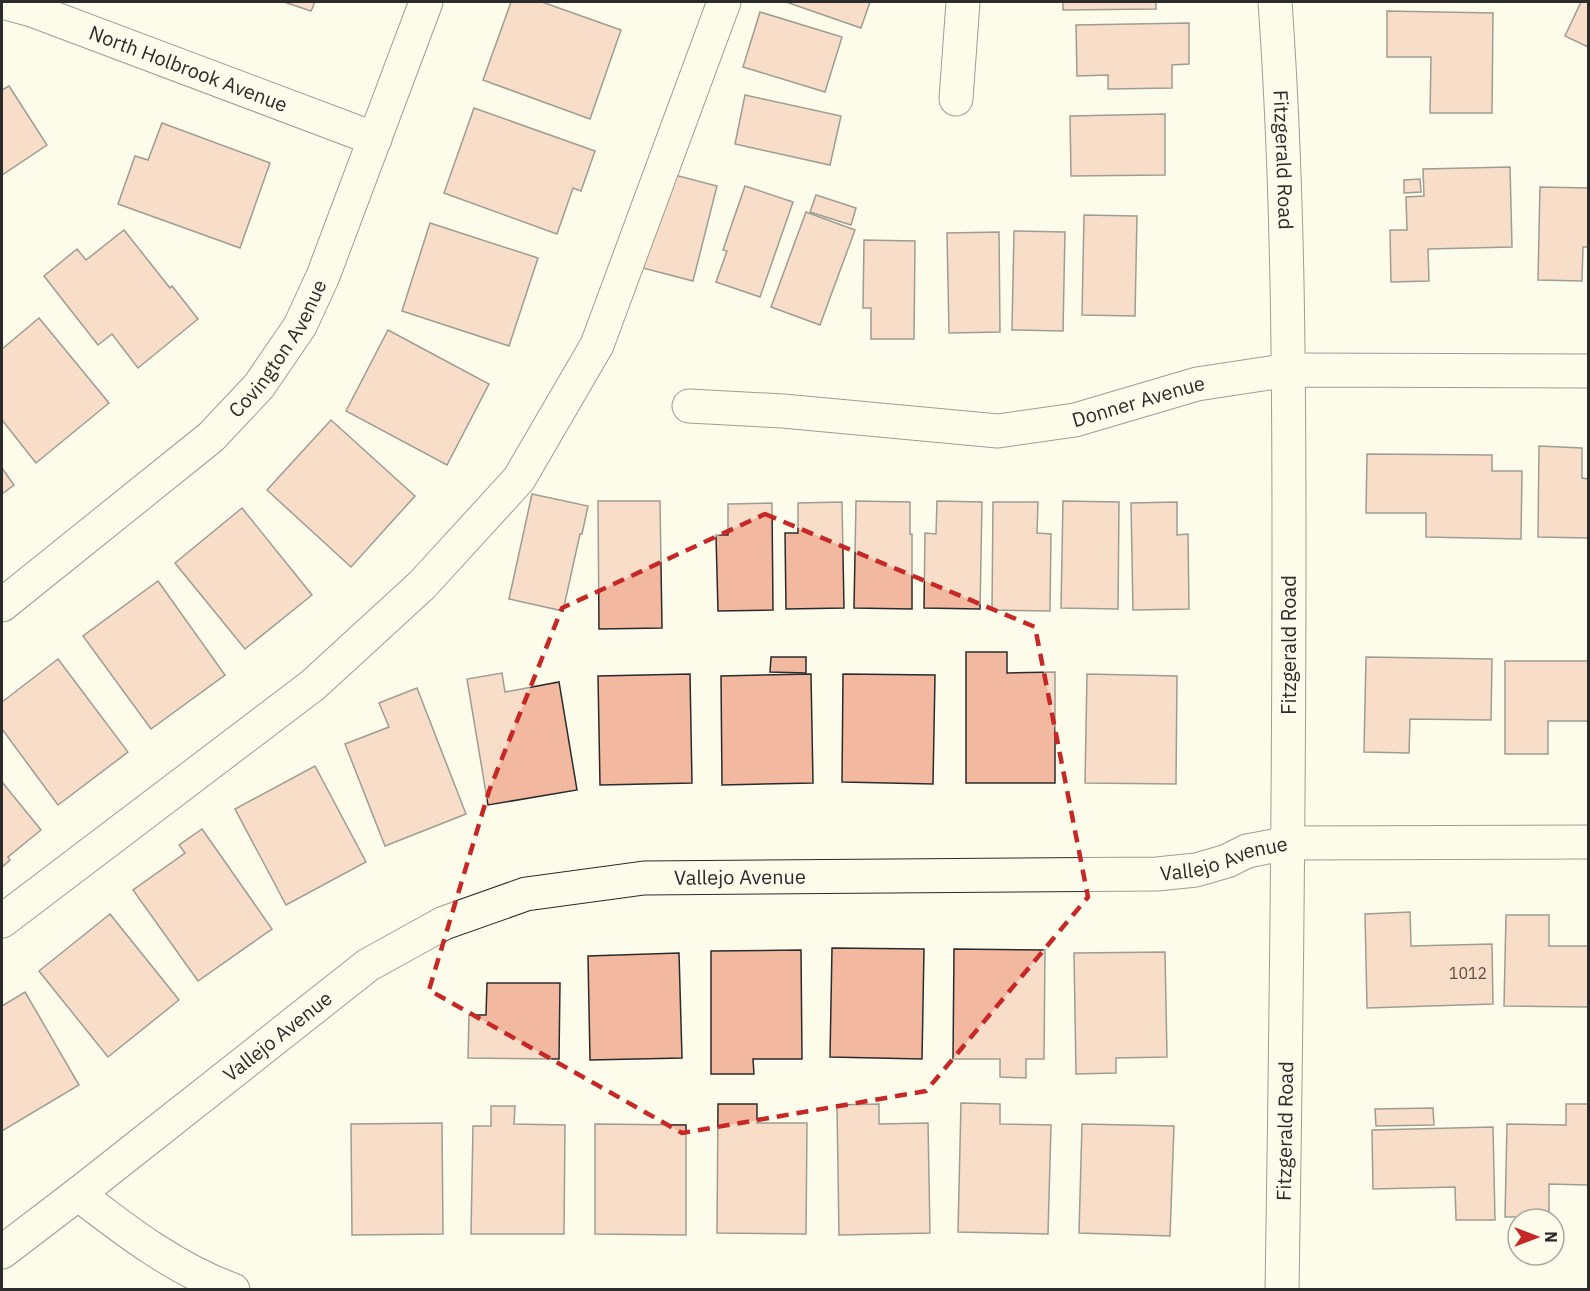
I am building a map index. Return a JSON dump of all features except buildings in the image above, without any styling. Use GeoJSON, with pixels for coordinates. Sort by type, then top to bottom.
{"type":"FeatureCollection","features":[{"type":"Feature","properties":{"kind":"street","name":"North Holbrook Avenue"},"geometry":{"type":"LineString","coordinates":[[2,2],[32,10],[375,139]]}},
{"type":"Feature","properties":{"kind":"street","name":"Covington Avenue"},"geometry":{"type":"LineString","coordinates":[[2,605],[211,436],[259,386],[300,326],[323,276],[426,2]]}},
{"type":"Feature","properties":{"kind":"street"},"geometry":{"type":"LineString","coordinates":[[2,921],[313,685],[422,585],[519,479],[597,345],[724,2]]}},
{"type":"Feature","properties":{"kind":"street"},"geometry":{"type":"LineString","coordinates":[[956,99],[963,2]]}},
{"type":"Feature","properties":{"kind":"street","name":"Fitzgerald Road"},"geometry":{"type":"LineString","coordinates":[[1275,2],[1283,112],[1289,370],[1289,843],[1282,1290]]}},
{"type":"Feature","properties":{"kind":"street","name":"Donner Avenue"},"geometry":{"type":"LineString","coordinates":[[689,406],[783,411],[999,431],[1075,420],[1197,384],[1289,370],[1588,371]]}},
{"type":"Feature","properties":{"kind":"street","name":"Vallejo Avenue"},"geometry":{"type":"LineString","coordinates":[[2,1252],[368,965],[444,923],[526,894],[644,878],[1157,874],[1196,870],[1227,861],[1247,851],[1289,843],[1588,842]]}},
{"type":"Feature","properties":{"kind":"street"},"geometry":{"type":"LineString","coordinates":[[78,1194],[144,1245],[216,1284],[233,1290]]}},
{"type":"Feature","properties":{"kind":"highlighted area"},"geometry":{"type":"Polygon","coordinates":[[[765,514],[1035,627],[1088,897],[926,1091],[682,1133],[429,990],[489,791],[562,608],[765,514]]]}}]}
